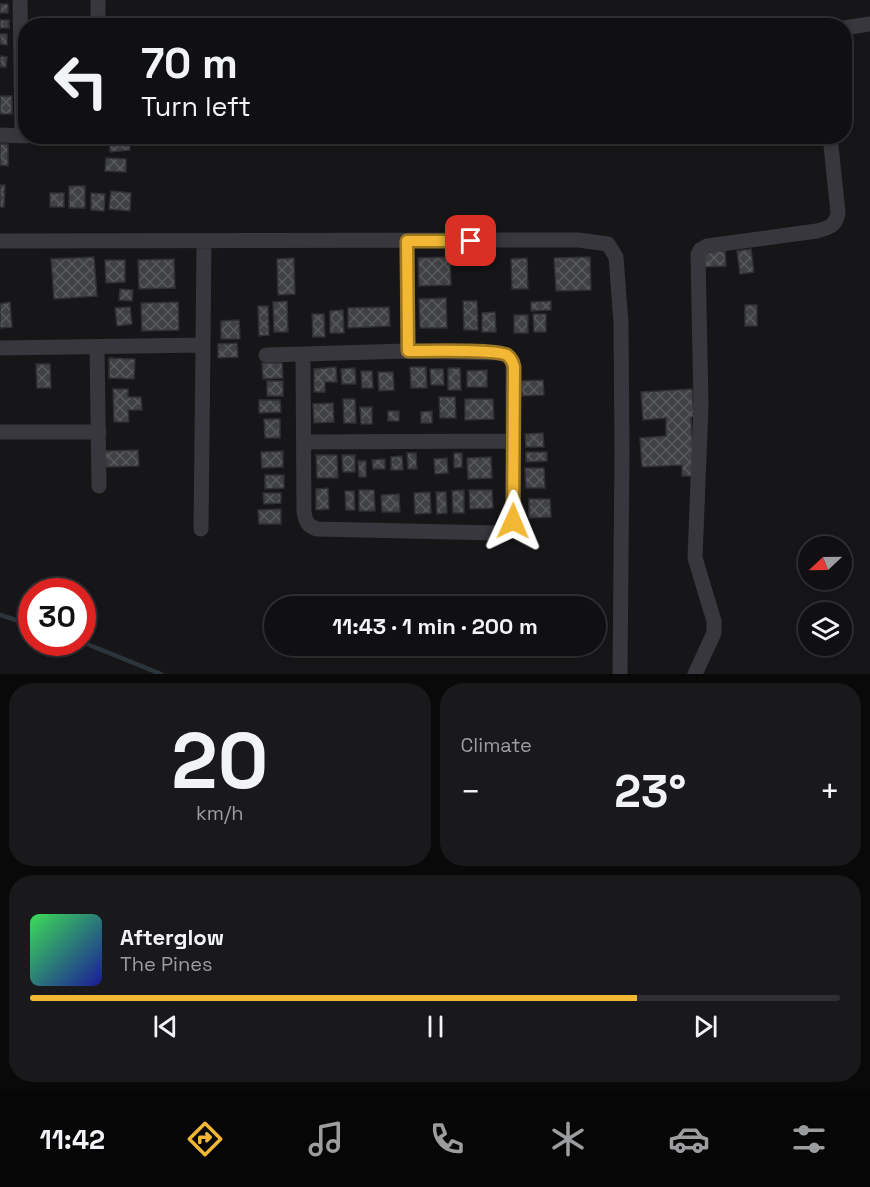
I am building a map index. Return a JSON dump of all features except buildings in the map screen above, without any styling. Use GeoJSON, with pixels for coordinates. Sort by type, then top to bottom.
{"type":"FeatureCollection","features":[{"type":"Feature","properties":{"kind":"street"},"geometry":{"type":"LineString","coordinates":[[20,0],[21,18]]}},
{"type":"Feature","properties":{"kind":"street"},"geometry":{"type":"LineString","coordinates":[[98,0],[98,18]]}},
{"type":"Feature","properties":{"kind":"street"},"geometry":{"type":"LineString","coordinates":[[852,27],[870,24]]}},
{"type":"Feature","properties":{"kind":"street"},"geometry":{"type":"LineString","coordinates":[[0,135],[18,136]]}},
{"type":"Feature","properties":{"kind":"street"},"geometry":{"type":"LineString","coordinates":[[695,674],[714,633],[714,621],[695,558],[701,428],[698,255],[700,250],[708,246],[817,231],[833,225],[838,213],[831,144]]}},
{"type":"Feature","properties":{"kind":"street"},"geometry":{"type":"LineString","coordinates":[[0,241],[578,240],[608,244],[613,249],[618,265],[621,323],[622,629],[620,674]]}},
{"type":"Feature","properties":{"kind":"street"},"geometry":{"type":"LineString","coordinates":[[201,529],[204,241]]}},
{"type":"Feature","properties":{"kind":"street"},"geometry":{"type":"LineString","coordinates":[[407,241],[408,351]]}},
{"type":"Feature","properties":{"kind":"street"},"geometry":{"type":"LineString","coordinates":[[0,348],[202,345]]}},
{"type":"Feature","properties":{"kind":"street"},"geometry":{"type":"LineString","coordinates":[[97,347],[99,486]]}},
{"type":"Feature","properties":{"kind":"street"},"geometry":{"type":"LineString","coordinates":[[266,355],[408,351],[492,352],[506,355],[514,367],[513,521],[509,530],[497,533],[312,528],[306,522],[304,511],[303,354]]}},
{"type":"Feature","properties":{"kind":"street"},"geometry":{"type":"LineString","coordinates":[[0,432],[99,432]]}},
{"type":"Feature","properties":{"kind":"street"},"geometry":{"type":"LineString","coordinates":[[304,442],[513,441]]}},
{"type":"Feature","properties":{"kind":"waterway"},"geometry":{"type":"LineString","coordinates":[[0,615],[18,621]]}},
{"type":"Feature","properties":{"kind":"waterway"},"geometry":{"type":"LineString","coordinates":[[96,648],[161,674]]}},
{"type":"Feature","properties":{"kind":"route"},"geometry":{"type":"LineString","coordinates":[[471,241],[407,241],[408,351],[492,352],[506,355],[513,362],[513,521]]}}]}
